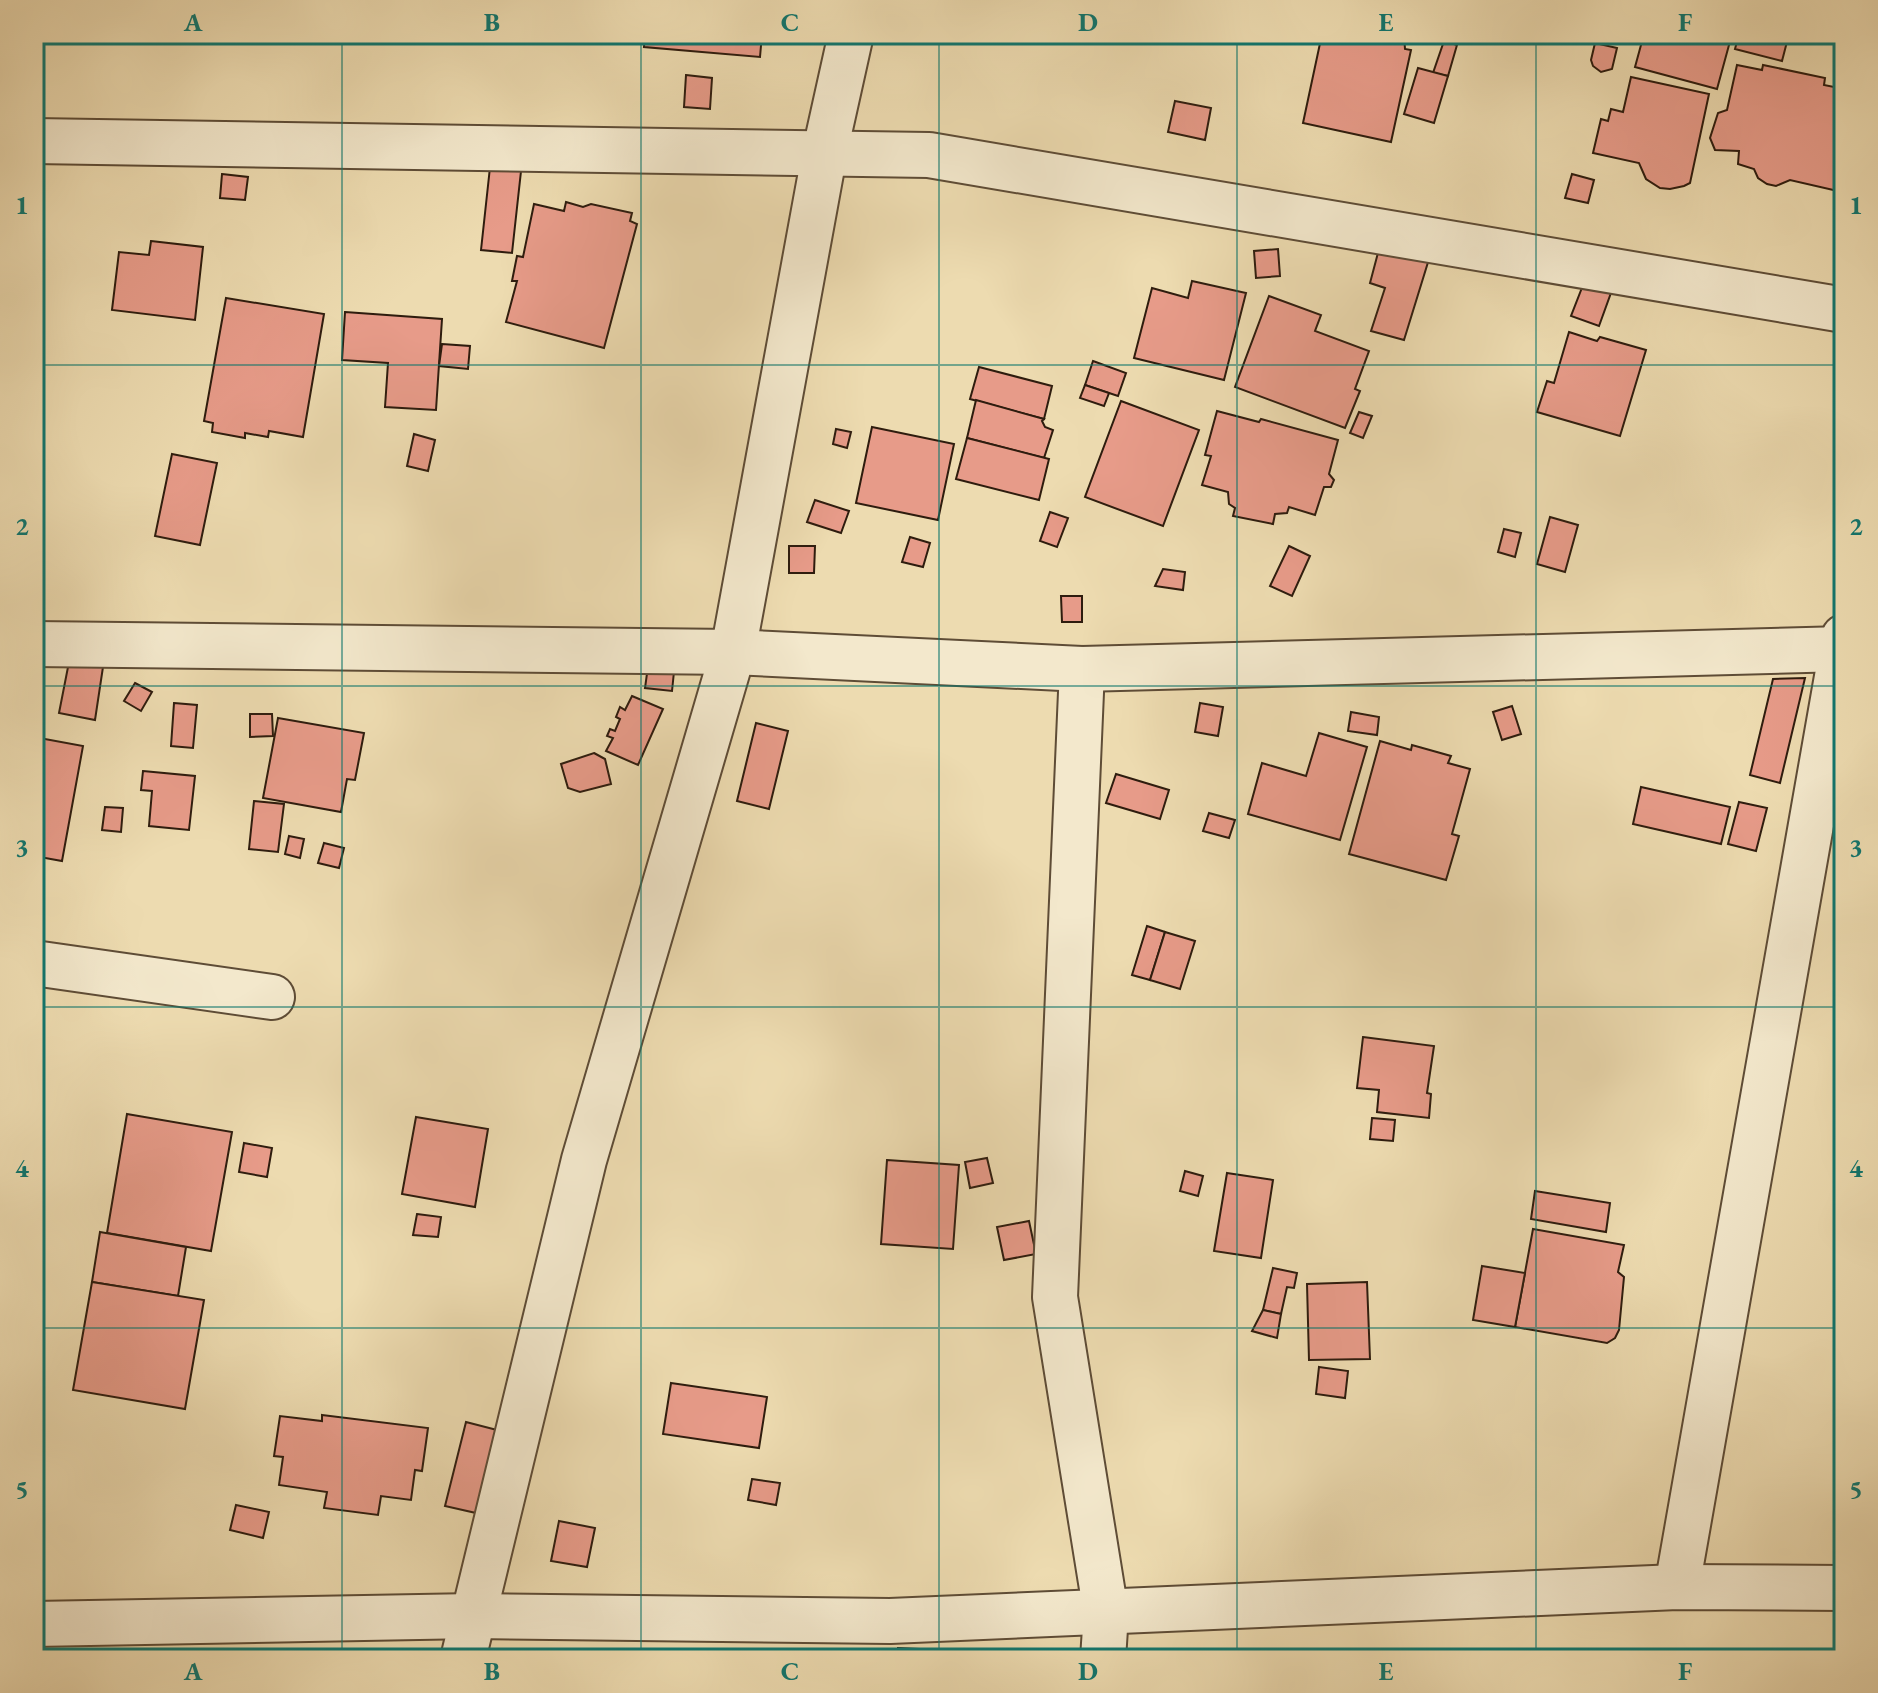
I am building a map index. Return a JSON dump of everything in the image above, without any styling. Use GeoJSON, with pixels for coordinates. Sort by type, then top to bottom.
{"type":"FeatureCollection","features":[{"type":"Feature","properties":{"kind":"street"},"geometry":{"type":"LineString","coordinates":[[463,1659],[584,1160],[733,652],[825,151],[851,34]]}},
{"type":"Feature","properties":{"kind":"street"},"geometry":{"type":"LineString","coordinates":[[34,141],[929,155],[1844,310]]}},
{"type":"Feature","properties":{"kind":"street"},"geometry":{"type":"LineString","coordinates":[[34,644],[733,652],[1082,669],[1843,646],[1677,1587]]}},
{"type":"Feature","properties":{"kind":"street"},"geometry":{"type":"LineString","coordinates":[[1082,669],[1055,1297],[1106,1613],[1103,1659]]}},
{"type":"Feature","properties":{"kind":"street"},"geometry":{"type":"LineString","coordinates":[[34,963],[272,997]]}},
{"type":"Feature","properties":{"kind":"street"},"geometry":{"type":"LineString","coordinates":[[34,1624],[474,1616],[890,1621],[1677,1587],[1844,1588]]}},
{"type":"Feature","properties":{"kind":"building"},"geometry":{"type":"Polygon","coordinates":[[[645,34],[762,34],[760,57],[644,47],[645,34]]]}},
{"type":"Feature","properties":{"kind":"building"},"geometry":{"type":"Polygon","coordinates":[[[1322,34],[1404,35],[1405,49],[1411,50],[1391,142],[1303,123],[1322,34]]]}},
{"type":"Feature","properties":{"kind":"building"},"geometry":{"type":"Polygon","coordinates":[[[1644,34],[1732,34],[1717,89],[1635,67],[1644,34]]]}},
{"type":"Feature","properties":{"kind":"building"},"geometry":{"type":"Polygon","coordinates":[[[1739,34],[1789,34],[1782,61],[1735,49],[1739,34]]]}},
{"type":"Feature","properties":{"kind":"building"},"geometry":{"type":"Polygon","coordinates":[[[1444,41],[1457,45],[1448,76],[1433,73],[1444,41]]]}},
{"type":"Feature","properties":{"kind":"building"},"geometry":{"type":"Polygon","coordinates":[[[1595,43],[1617,48],[1612,69],[1601,72],[1593,66],[1591,60],[1595,43]]]}},
{"type":"Feature","properties":{"kind":"building"},"geometry":{"type":"Polygon","coordinates":[[[1737,65],[1762,70],[1763,65],[1825,78],[1824,85],[1844,89],[1842,192],[1790,180],[1776,186],[1767,184],[1758,178],[1754,169],[1738,164],[1739,151],[1715,150],[1710,138],[1718,113],[1727,110],[1737,65]]]}},
{"type":"Feature","properties":{"kind":"building"},"geometry":{"type":"Polygon","coordinates":[[[1418,68],[1448,76],[1434,123],[1404,114],[1418,68]]]}},
{"type":"Feature","properties":{"kind":"building"},"geometry":{"type":"Polygon","coordinates":[[[686,75],[712,78],[710,109],[684,107],[686,75]]]}},
{"type":"Feature","properties":{"kind":"building"},"geometry":{"type":"Polygon","coordinates":[[[1631,77],[1709,94],[1690,183],[1670,189],[1660,188],[1646,179],[1639,163],[1593,153],[1601,119],[1608,121],[1611,109],[1623,112],[1631,77]]]}},
{"type":"Feature","properties":{"kind":"building"},"geometry":{"type":"Polygon","coordinates":[[[1175,101],[1211,108],[1205,140],[1168,132],[1175,101]]]}},
{"type":"Feature","properties":{"kind":"building"},"geometry":{"type":"Polygon","coordinates":[[[491,158],[522,162],[512,253],[481,250],[491,158]]]}},
{"type":"Feature","properties":{"kind":"building"},"geometry":{"type":"Polygon","coordinates":[[[222,174],[248,177],[245,200],[220,198],[222,174]]]}},
{"type":"Feature","properties":{"kind":"building"},"geometry":{"type":"Polygon","coordinates":[[[1572,174],[1594,180],[1588,203],[1565,198],[1572,174]]]}},
{"type":"Feature","properties":{"kind":"building"},"geometry":{"type":"Polygon","coordinates":[[[566,202],[632,213],[630,221],[637,224],[604,348],[506,322],[517,281],[512,281],[517,256],[523,257],[534,204],[564,211],[566,202]]]}},
{"type":"Feature","properties":{"kind":"building"},"geometry":{"type":"Polygon","coordinates":[[[151,241],[203,247],[195,320],[112,310],[119,252],[149,255],[151,241]]]}},
{"type":"Feature","properties":{"kind":"building"},"geometry":{"type":"Polygon","coordinates":[[[1278,249],[1280,276],[1256,278],[1254,251],[1278,249]]]}},
{"type":"Feature","properties":{"kind":"building"},"geometry":{"type":"Polygon","coordinates":[[[1379,249],[1429,259],[1404,340],[1371,331],[1385,288],[1370,283],[1379,249]]]}},
{"type":"Feature","properties":{"kind":"building"},"geometry":{"type":"Polygon","coordinates":[[[1585,280],[1612,290],[1599,326],[1571,316],[1585,280]]]}},
{"type":"Feature","properties":{"kind":"building"},"geometry":{"type":"Polygon","coordinates":[[[1192,281],[1246,293],[1224,380],[1134,358],[1152,288],[1188,298],[1192,281]]]}},
{"type":"Feature","properties":{"kind":"building"},"geometry":{"type":"Polygon","coordinates":[[[1269,296],[1321,315],[1315,331],[1369,351],[1355,389],[1360,391],[1345,428],[1235,387],[1269,296]]]}},
{"type":"Feature","properties":{"kind":"building"},"geometry":{"type":"Polygon","coordinates":[[[226,298],[324,314],[303,437],[269,431],[268,437],[245,433],[245,438],[212,432],[213,423],[204,421],[226,298]]]}},
{"type":"Feature","properties":{"kind":"building"},"geometry":{"type":"Polygon","coordinates":[[[345,312],[442,319],[436,410],[385,407],[388,363],[342,360],[345,312]]]}},
{"type":"Feature","properties":{"kind":"building"},"geometry":{"type":"Polygon","coordinates":[[[1569,332],[1646,350],[1620,436],[1537,412],[1547,381],[1554,383],[1569,332]]]}},
{"type":"Feature","properties":{"kind":"building"},"geometry":{"type":"Polygon","coordinates":[[[442,344],[470,346],[468,369],[439,366],[442,344]]]}},
{"type":"Feature","properties":{"kind":"building"},"geometry":{"type":"Polygon","coordinates":[[[1093,361],[1126,373],[1118,396],[1085,385],[1093,361]]]}},
{"type":"Feature","properties":{"kind":"building"},"geometry":{"type":"Polygon","coordinates":[[[979,367],[1052,386],[1044,419],[970,399],[979,367]]]}},
{"type":"Feature","properties":{"kind":"building"},"geometry":{"type":"Polygon","coordinates":[[[1085,385],[1109,393],[1104,406],[1080,398],[1085,385]]]}},
{"type":"Feature","properties":{"kind":"building"},"geometry":{"type":"Polygon","coordinates":[[[976,400],[1044,419],[1045,427],[1053,430],[1044,458],[967,438],[976,400]]]}},
{"type":"Feature","properties":{"kind":"building"},"geometry":{"type":"Polygon","coordinates":[[[1121,401],[1199,430],[1163,526],[1085,497],[1121,401]]]}},
{"type":"Feature","properties":{"kind":"building"},"geometry":{"type":"Polygon","coordinates":[[[1217,411],[1259,422],[1261,419],[1338,440],[1329,474],[1334,480],[1331,487],[1324,487],[1315,515],[1289,507],[1287,513],[1275,514],[1273,524],[1233,516],[1235,508],[1229,504],[1228,492],[1202,485],[1211,456],[1205,455],[1217,411]]]}},
{"type":"Feature","properties":{"kind":"building"},"geometry":{"type":"Polygon","coordinates":[[[1359,412],[1372,416],[1363,438],[1350,433],[1359,412]]]}},
{"type":"Feature","properties":{"kind":"building"},"geometry":{"type":"Polygon","coordinates":[[[872,427],[954,444],[938,520],[856,503],[872,427]]]}},
{"type":"Feature","properties":{"kind":"building"},"geometry":{"type":"Polygon","coordinates":[[[836,429],[851,432],[847,448],[833,444],[836,429]]]}},
{"type":"Feature","properties":{"kind":"building"},"geometry":{"type":"Polygon","coordinates":[[[414,434],[435,440],[428,471],[407,466],[414,434]]]}},
{"type":"Feature","properties":{"kind":"building"},"geometry":{"type":"Polygon","coordinates":[[[967,438],[1049,459],[1039,500],[956,479],[967,438]]]}},
{"type":"Feature","properties":{"kind":"building"},"geometry":{"type":"Polygon","coordinates":[[[172,454],[217,463],[200,545],[155,536],[172,454]]]}},
{"type":"Feature","properties":{"kind":"building"},"geometry":{"type":"Polygon","coordinates":[[[815,500],[849,511],[841,533],[807,522],[815,500]]]}},
{"type":"Feature","properties":{"kind":"building"},"geometry":{"type":"Polygon","coordinates":[[[1050,512],[1068,518],[1057,547],[1040,541],[1050,512]]]}},
{"type":"Feature","properties":{"kind":"building"},"geometry":{"type":"Polygon","coordinates":[[[1550,517],[1578,525],[1565,572],[1537,564],[1550,517]]]}},
{"type":"Feature","properties":{"kind":"building"},"geometry":{"type":"Polygon","coordinates":[[[1504,529],[1521,533],[1515,557],[1498,552],[1504,529]]]}},
{"type":"Feature","properties":{"kind":"building"},"geometry":{"type":"Polygon","coordinates":[[[910,537],[930,543],[923,567],[902,562],[910,537]]]}},
{"type":"Feature","properties":{"kind":"building"},"geometry":{"type":"Polygon","coordinates":[[[789,546],[815,546],[814,573],[789,573],[789,546]]]}},
{"type":"Feature","properties":{"kind":"building"},"geometry":{"type":"Polygon","coordinates":[[[1289,546],[1310,556],[1292,596],[1270,586],[1289,546]]]}},
{"type":"Feature","properties":{"kind":"building"},"geometry":{"type":"Polygon","coordinates":[[[1163,569],[1185,572],[1183,590],[1155,586],[1163,569]]]}},
{"type":"Feature","properties":{"kind":"building"},"geometry":{"type":"Polygon","coordinates":[[[1061,596],[1082,596],[1082,622],[1062,622],[1061,596]]]}},
{"type":"Feature","properties":{"kind":"building"},"geometry":{"type":"Polygon","coordinates":[[[649,659],[675,662],[672,691],[645,688],[649,659]]]}},
{"type":"Feature","properties":{"kind":"building"},"geometry":{"type":"Polygon","coordinates":[[[68,667],[103,667],[95,720],[59,713],[68,667]]]}},
{"type":"Feature","properties":{"kind":"building"},"geometry":{"type":"Polygon","coordinates":[[[1805,678],[1780,783],[1750,775],[1773,679],[1805,678]]]}},
{"type":"Feature","properties":{"kind":"building"},"geometry":{"type":"Polygon","coordinates":[[[135,683],[152,692],[141,711],[124,701],[135,683]]]}},
{"type":"Feature","properties":{"kind":"building"},"geometry":{"type":"Polygon","coordinates":[[[632,696],[663,709],[638,765],[606,751],[613,738],[607,736],[610,729],[615,731],[620,719],[616,717],[620,707],[625,710],[632,696]]]}},
{"type":"Feature","properties":{"kind":"building"},"geometry":{"type":"Polygon","coordinates":[[[174,703],[197,705],[193,748],[171,746],[174,703]]]}},
{"type":"Feature","properties":{"kind":"building"},"geometry":{"type":"Polygon","coordinates":[[[1200,703],[1223,707],[1218,736],[1195,732],[1200,703]]]}},
{"type":"Feature","properties":{"kind":"building"},"geometry":{"type":"Polygon","coordinates":[[[1512,706],[1521,734],[1502,740],[1493,712],[1512,706]]]}},
{"type":"Feature","properties":{"kind":"building"},"geometry":{"type":"Polygon","coordinates":[[[1351,712],[1379,717],[1377,735],[1348,731],[1351,712]]]}},
{"type":"Feature","properties":{"kind":"building"},"geometry":{"type":"Polygon","coordinates":[[[250,714],[272,714],[273,736],[250,737],[250,714]]]}},
{"type":"Feature","properties":{"kind":"building"},"geometry":{"type":"Polygon","coordinates":[[[278,718],[364,733],[355,780],[347,779],[341,812],[263,798],[278,718]]]}},
{"type":"Feature","properties":{"kind":"building"},"geometry":{"type":"Polygon","coordinates":[[[756,723],[788,731],[769,809],[737,801],[756,723]]]}},
{"type":"Feature","properties":{"kind":"building"},"geometry":{"type":"Polygon","coordinates":[[[1319,733],[1367,747],[1340,840],[1248,814],[1262,763],[1306,776],[1319,733]]]}},
{"type":"Feature","properties":{"kind":"building"},"geometry":{"type":"Polygon","coordinates":[[[34,737],[83,746],[62,861],[34,856],[34,737]]]}},
{"type":"Feature","properties":{"kind":"building"},"geometry":{"type":"Polygon","coordinates":[[[1380,741],[1411,750],[1412,745],[1451,756],[1448,763],[1470,769],[1452,834],[1459,836],[1446,880],[1349,854],[1380,741]]]}},
{"type":"Feature","properties":{"kind":"building"},"geometry":{"type":"Polygon","coordinates":[[[594,753],[605,759],[611,784],[580,792],[568,788],[561,764],[594,753]]]}},
{"type":"Feature","properties":{"kind":"building"},"geometry":{"type":"Polygon","coordinates":[[[143,771],[195,776],[189,830],[149,826],[152,791],[141,790],[143,771]]]}},
{"type":"Feature","properties":{"kind":"building"},"geometry":{"type":"Polygon","coordinates":[[[1116,774],[1169,790],[1160,819],[1106,803],[1116,774]]]}},
{"type":"Feature","properties":{"kind":"building"},"geometry":{"type":"Polygon","coordinates":[[[1641,787],[1730,807],[1721,844],[1633,824],[1641,787]]]}},
{"type":"Feature","properties":{"kind":"building"},"geometry":{"type":"Polygon","coordinates":[[[254,801],[284,804],[278,852],[249,849],[254,801]]]}},
{"type":"Feature","properties":{"kind":"building"},"geometry":{"type":"Polygon","coordinates":[[[1739,802],[1767,808],[1756,851],[1728,844],[1739,802]]]}},
{"type":"Feature","properties":{"kind":"building"},"geometry":{"type":"Polygon","coordinates":[[[105,807],[123,808],[121,832],[102,830],[105,807]]]}},
{"type":"Feature","properties":{"kind":"building"},"geometry":{"type":"Polygon","coordinates":[[[1209,813],[1235,820],[1229,838],[1203,831],[1209,813]]]}},
{"type":"Feature","properties":{"kind":"building"},"geometry":{"type":"Polygon","coordinates":[[[289,836],[304,839],[300,858],[285,854],[289,836]]]}},
{"type":"Feature","properties":{"kind":"building"},"geometry":{"type":"Polygon","coordinates":[[[324,843],[344,848],[339,868],[318,863],[324,843]]]}},
{"type":"Feature","properties":{"kind":"building"},"geometry":{"type":"Polygon","coordinates":[[[1147,926],[1165,932],[1150,980],[1132,975],[1147,926]]]}},
{"type":"Feature","properties":{"kind":"building"},"geometry":{"type":"Polygon","coordinates":[[[1165,932],[1195,941],[1180,989],[1150,980],[1165,932]]]}},
{"type":"Feature","properties":{"kind":"building"},"geometry":{"type":"Polygon","coordinates":[[[1363,1037],[1434,1046],[1427,1093],[1431,1094],[1429,1118],[1377,1112],[1379,1090],[1357,1088],[1363,1037]]]}},
{"type":"Feature","properties":{"kind":"building"},"geometry":{"type":"Polygon","coordinates":[[[127,1114],[232,1132],[211,1251],[107,1233],[127,1114]]]}},
{"type":"Feature","properties":{"kind":"building"},"geometry":{"type":"Polygon","coordinates":[[[416,1117],[488,1129],[475,1207],[402,1194],[416,1117]]]}},
{"type":"Feature","properties":{"kind":"building"},"geometry":{"type":"Polygon","coordinates":[[[1372,1118],[1395,1120],[1393,1141],[1370,1139],[1372,1118]]]}},
{"type":"Feature","properties":{"kind":"building"},"geometry":{"type":"Polygon","coordinates":[[[244,1143],[272,1148],[267,1177],[239,1172],[244,1143]]]}},
{"type":"Feature","properties":{"kind":"building"},"geometry":{"type":"Polygon","coordinates":[[[987,1158],[993,1183],[970,1188],[965,1162],[987,1158]]]}},
{"type":"Feature","properties":{"kind":"building"},"geometry":{"type":"Polygon","coordinates":[[[887,1160],[959,1165],[953,1249],[881,1244],[887,1160]]]}},
{"type":"Feature","properties":{"kind":"building"},"geometry":{"type":"Polygon","coordinates":[[[1185,1171],[1203,1176],[1198,1196],[1180,1191],[1185,1171]]]}},
{"type":"Feature","properties":{"kind":"building"},"geometry":{"type":"Polygon","coordinates":[[[1227,1173],[1273,1180],[1261,1258],[1214,1251],[1227,1173]]]}},
{"type":"Feature","properties":{"kind":"building"},"geometry":{"type":"Polygon","coordinates":[[[1535,1191],[1610,1203],[1606,1232],[1531,1219],[1535,1191]]]}},
{"type":"Feature","properties":{"kind":"building"},"geometry":{"type":"Polygon","coordinates":[[[417,1214],[441,1217],[438,1237],[413,1235],[417,1214]]]}},
{"type":"Feature","properties":{"kind":"building"},"geometry":{"type":"Polygon","coordinates":[[[1029,1221],[1036,1254],[1004,1260],[997,1227],[1029,1221]]]}},
{"type":"Feature","properties":{"kind":"building"},"geometry":{"type":"Polygon","coordinates":[[[1533,1229],[1624,1245],[1618,1272],[1624,1277],[1619,1330],[1615,1338],[1607,1343],[1515,1327],[1533,1229]]]}},
{"type":"Feature","properties":{"kind":"building"},"geometry":{"type":"Polygon","coordinates":[[[100,1232],[186,1247],[178,1296],[92,1282],[100,1232]]]}},
{"type":"Feature","properties":{"kind":"building"},"geometry":{"type":"Polygon","coordinates":[[[1482,1266],[1525,1273],[1515,1327],[1473,1320],[1482,1266]]]}},
{"type":"Feature","properties":{"kind":"building"},"geometry":{"type":"Polygon","coordinates":[[[1273,1268],[1297,1273],[1294,1288],[1287,1287],[1281,1314],[1263,1310],[1273,1268]]]}},
{"type":"Feature","properties":{"kind":"building"},"geometry":{"type":"Polygon","coordinates":[[[92,1282],[204,1300],[185,1409],[73,1390],[92,1282]]]}},
{"type":"Feature","properties":{"kind":"building"},"geometry":{"type":"Polygon","coordinates":[[[1367,1282],[1370,1359],[1309,1360],[1307,1284],[1367,1282]]]}},
{"type":"Feature","properties":{"kind":"building"},"geometry":{"type":"Polygon","coordinates":[[[1263,1310],[1281,1314],[1277,1338],[1252,1331],[1263,1310]]]}},
{"type":"Feature","properties":{"kind":"building"},"geometry":{"type":"Polygon","coordinates":[[[1319,1367],[1348,1371],[1345,1398],[1316,1394],[1319,1367]]]}},
{"type":"Feature","properties":{"kind":"building"},"geometry":{"type":"Polygon","coordinates":[[[671,1383],[767,1397],[759,1448],[663,1434],[671,1383]]]}},
{"type":"Feature","properties":{"kind":"building"},"geometry":{"type":"Polygon","coordinates":[[[322,1415],[428,1428],[422,1471],[415,1470],[411,1500],[381,1496],[378,1515],[324,1508],[327,1492],[279,1485],[283,1457],[274,1456],[280,1416],[322,1421],[322,1415]]]}},
{"type":"Feature","properties":{"kind":"building"},"geometry":{"type":"Polygon","coordinates":[[[466,1422],[497,1430],[476,1513],[445,1506],[466,1422]]]}},
{"type":"Feature","properties":{"kind":"building"},"geometry":{"type":"Polygon","coordinates":[[[752,1479],[780,1483],[776,1505],[748,1500],[752,1479]]]}},
{"type":"Feature","properties":{"kind":"building"},"geometry":{"type":"Polygon","coordinates":[[[236,1505],[269,1512],[263,1538],[230,1530],[236,1505]]]}},
{"type":"Feature","properties":{"kind":"building"},"geometry":{"type":"Polygon","coordinates":[[[559,1521],[595,1528],[587,1567],[551,1561],[559,1521]]]}},
{"type":"Feature","properties":{"kind":"building"},"geometry":{"type":"Polygon","coordinates":[[[898,1648],[985,1652],[984,1659],[897,1659],[898,1648]]]}}]}
